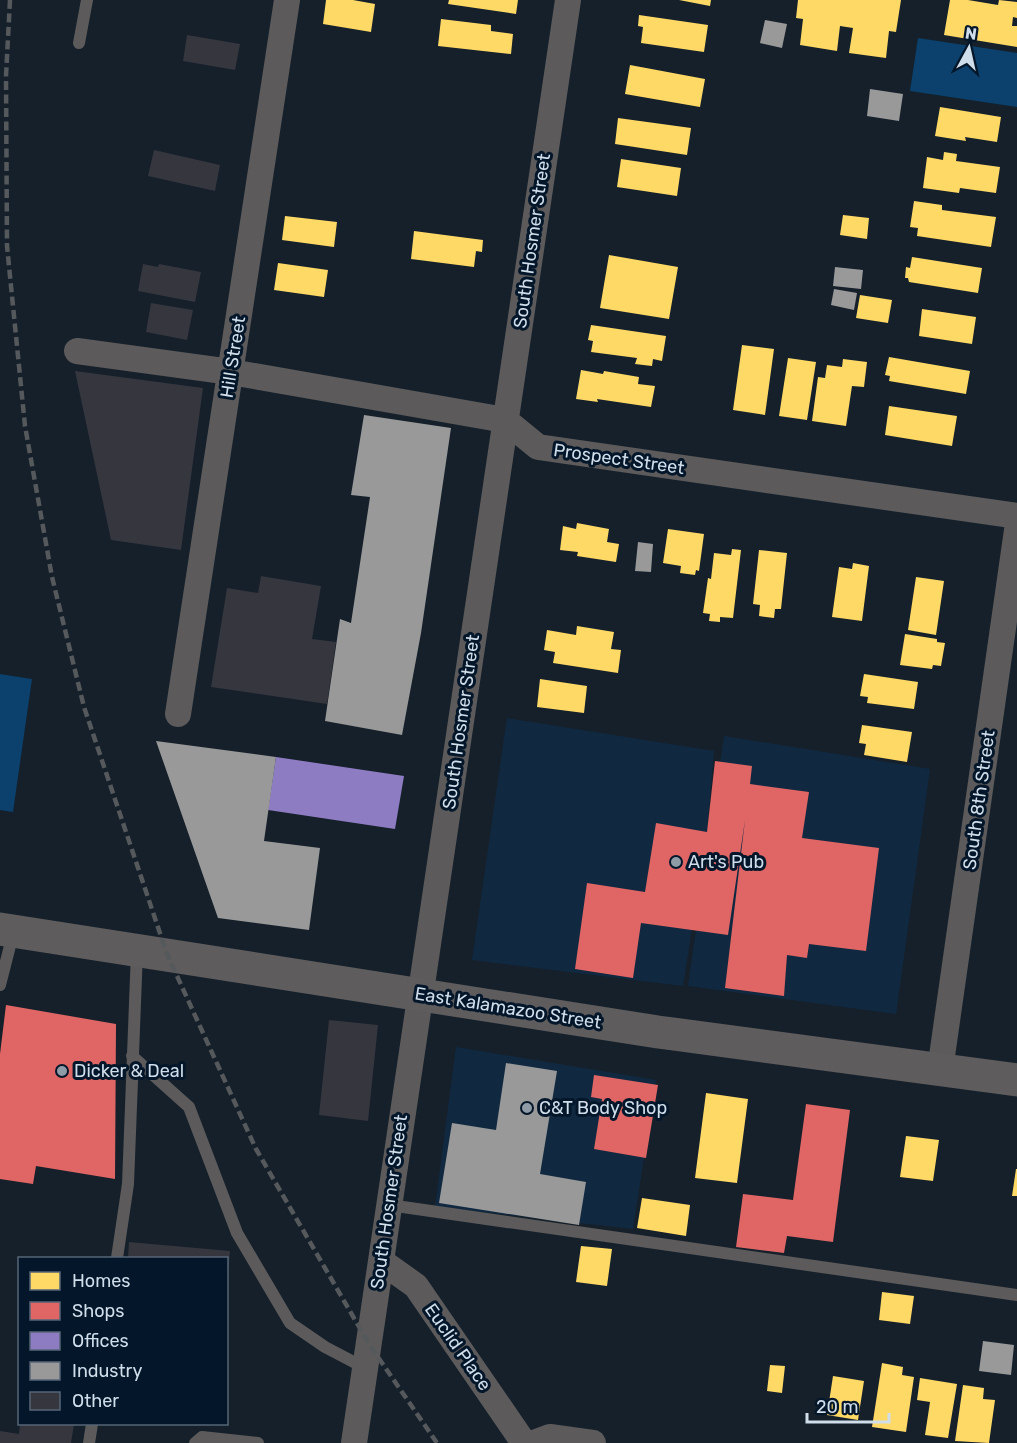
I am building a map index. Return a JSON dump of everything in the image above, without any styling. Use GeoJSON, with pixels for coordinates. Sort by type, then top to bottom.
{"type":"FeatureCollection","features":[{"type":"Feature","properties":{"kind":"street","name":"Hill Street"},"geometry":{"type":"LineString","coordinates":[[178,714],[287,0]]}},
{"type":"Feature","properties":{"kind":"street","name":"South Hosmer Street"},"geometry":{"type":"LineString","coordinates":[[354,1443],[568,0]]}},
{"type":"Feature","properties":{"kind":"street","name":"Prospect Street"},"geometry":{"type":"LineString","coordinates":[[77,351],[231,372],[505,420],[538,447],[1017,516]]}},
{"type":"Feature","properties":{"kind":"street","name":"South 8th Street"},"geometry":{"type":"LineString","coordinates":[[940,1070],[1017,530]]}},
{"type":"Feature","properties":{"kind":"street","name":"East Kalamazoo Street"},"geometry":{"type":"LineString","coordinates":[[7,930],[658,1032],[1017,1080]]}},
{"type":"Feature","properties":{"kind":"street","name":"Euclid Place"},"geometry":{"type":"LineString","coordinates":[[381,1261],[416,1286],[524,1443]]}},
{"type":"Feature","properties":{"kind":"street"},"geometry":{"type":"LineString","coordinates":[[534,1443],[550,1437],[593,1443]]}},
{"type":"Feature","properties":{"kind":"lane"},"geometry":{"type":"LineString","coordinates":[[80,43],[87,0]]}},
{"type":"Feature","properties":{"kind":"lane"},"geometry":{"type":"LineString","coordinates":[[0,985],[7,930]]}},
{"type":"Feature","properties":{"kind":"lane"},"geometry":{"type":"LineString","coordinates":[[117,1257],[128,1184],[137,950]]}},
{"type":"Feature","properties":{"kind":"lane"},"geometry":{"type":"LineString","coordinates":[[132,1056],[189,1107],[237,1233],[290,1323],[325,1347],[365,1368]]}},
{"type":"Feature","properties":{"kind":"lane"},"geometry":{"type":"LineString","coordinates":[[388,1205],[1017,1295]]}},
{"type":"Feature","properties":{"kind":"lane"},"geometry":{"type":"LineString","coordinates":[[89,1443],[92,1425]]}},
{"type":"Feature","properties":{"kind":"lane"},"geometry":{"type":"LineString","coordinates":[[195,1443],[202,1437],[258,1443]]}},
{"type":"Feature","properties":{"kind":"shaded area"},"geometry":{"type":"Polygon","coordinates":[[[918,38],[1017,53],[1017,107],[910,91],[918,38]]]}},
{"type":"Feature","properties":{"kind":"shaded area"},"geometry":{"type":"Polygon","coordinates":[[[0,674],[32,679],[13,812],[0,810],[0,674]]]}},
{"type":"Feature","properties":{"kind":"shaded area"},"geometry":{"type":"Polygon","coordinates":[[[507,718],[714,751],[707,832],[683,986],[472,960],[507,718]]]}},
{"type":"Feature","properties":{"kind":"shaded area"},"geometry":{"type":"Polygon","coordinates":[[[724,736],[930,769],[896,1014],[688,986],[724,736]]]}},
{"type":"Feature","properties":{"kind":"shaded area"},"geometry":{"type":"Polygon","coordinates":[[[456,1047],[656,1080],[633,1229],[435,1207],[456,1047]]]}},
{"type":"Feature","properties":{"kind":"building: Homes"},"geometry":{"type":"Polygon","coordinates":[[[326,0],[353,0],[375,4],[371,32],[323,24],[326,0]]]}},
{"type":"Feature","properties":{"kind":"building: Homes"},"geometry":{"type":"Polygon","coordinates":[[[449,0],[518,0],[516,14],[448,4],[449,0]]]}},
{"type":"Feature","properties":{"kind":"building: Homes"},"geometry":{"type":"Polygon","coordinates":[[[679,0],[711,0],[710,6],[679,0]]]}},
{"type":"Feature","properties":{"kind":"building: Homes"},"geometry":{"type":"Polygon","coordinates":[[[798,0],[901,0],[896,32],[889,31],[886,58],[849,53],[853,28],[840,26],[837,51],[800,45],[803,19],[796,18],[798,0]]]}},
{"type":"Feature","properties":{"kind":"building: Homes"},"geometry":{"type":"Polygon","coordinates":[[[950,0],[968,0],[998,5],[999,0],[1017,2],[1017,18],[1013,17],[1012,26],[1017,26],[1017,47],[944,35],[950,0]]]}},
{"type":"Feature","properties":{"kind":"building: Homes"},"geometry":{"type":"Polygon","coordinates":[[[639,15],[708,25],[704,52],[641,43],[643,27],[638,26],[639,15]]]}},
{"type":"Feature","properties":{"kind":"building: Homes"},"geometry":{"type":"Polygon","coordinates":[[[441,19],[491,25],[491,31],[513,34],[511,54],[438,46],[441,19]]]}},
{"type":"Feature","properties":{"kind":"building: Homes"},"geometry":{"type":"Polygon","coordinates":[[[630,65],[705,79],[700,107],[625,94],[630,65]]]}},
{"type":"Feature","properties":{"kind":"building: Homes"},"geometry":{"type":"Polygon","coordinates":[[[940,107],[1001,117],[997,142],[965,137],[966,141],[935,136],[940,107]]]}},
{"type":"Feature","properties":{"kind":"building: Homes"},"geometry":{"type":"Polygon","coordinates":[[[618,118],[691,128],[687,155],[615,144],[618,118]]]}},
{"type":"Feature","properties":{"kind":"building: Homes"},"geometry":{"type":"Polygon","coordinates":[[[944,152],[957,154],[956,161],[1000,167],[996,193],[960,188],[959,193],[923,188],[927,157],[943,160],[944,152]]]}},
{"type":"Feature","properties":{"kind":"building: Homes"},"geometry":{"type":"Polygon","coordinates":[[[621,159],[681,168],[677,196],[617,187],[621,159]]]}},
{"type":"Feature","properties":{"kind":"building: Homes"},"geometry":{"type":"Polygon","coordinates":[[[914,201],[942,205],[942,210],[996,217],[991,247],[917,236],[918,228],[910,227],[914,201]]]}},
{"type":"Feature","properties":{"kind":"building: Homes"},"geometry":{"type":"Polygon","coordinates":[[[843,215],[869,218],[867,239],[840,235],[843,215]]]}},
{"type":"Feature","properties":{"kind":"building: Homes"},"geometry":{"type":"Polygon","coordinates":[[[285,216],[337,222],[334,247],[282,240],[285,216]]]}},
{"type":"Feature","properties":{"kind":"building: Homes"},"geometry":{"type":"Polygon","coordinates":[[[414,231],[483,240],[482,252],[476,251],[474,267],[411,259],[414,231]]]}},
{"type":"Feature","properties":{"kind":"building: Homes"},"geometry":{"type":"Polygon","coordinates":[[[609,255],[678,267],[669,319],[600,308],[609,255]]]}},
{"type":"Feature","properties":{"kind":"building: Homes"},"geometry":{"type":"Polygon","coordinates":[[[912,257],[982,268],[978,293],[909,282],[908,278],[905,278],[906,267],[910,268],[912,257]]]}},
{"type":"Feature","properties":{"kind":"building: Homes"},"geometry":{"type":"Polygon","coordinates":[[[278,263],[328,270],[324,297],[274,290],[278,263]]]}},
{"type":"Feature","properties":{"kind":"building: Homes"},"geometry":{"type":"Polygon","coordinates":[[[860,295],[892,300],[888,323],[856,318],[860,295]]]}},
{"type":"Feature","properties":{"kind":"building: Homes"},"geometry":{"type":"Polygon","coordinates":[[[922,309],[976,317],[972,344],[919,336],[922,309]]]}},
{"type":"Feature","properties":{"kind":"building: Homes"},"geometry":{"type":"Polygon","coordinates":[[[591,325],[666,336],[662,361],[653,359],[652,366],[635,364],[637,358],[591,352],[593,341],[588,340],[591,325]]]}},
{"type":"Feature","properties":{"kind":"building: Homes"},"geometry":{"type":"Polygon","coordinates":[[[742,345],[774,349],[765,415],[733,410],[742,345]]]}},
{"type":"Feature","properties":{"kind":"building: Homes"},"geometry":{"type":"Polygon","coordinates":[[[889,357],[970,371],[966,394],[889,381],[890,376],[885,375],[889,357]]]}},
{"type":"Feature","properties":{"kind":"building: Homes"},"geometry":{"type":"Polygon","coordinates":[[[788,358],[816,362],[807,420],[779,416],[788,358]]]}},
{"type":"Feature","properties":{"kind":"building: Homes"},"geometry":{"type":"Polygon","coordinates":[[[843,359],[867,362],[864,387],[852,386],[846,426],[812,421],[818,377],[825,378],[827,365],[842,367],[843,359]]]}},
{"type":"Feature","properties":{"kind":"building: Homes"},"geometry":{"type":"Polygon","coordinates":[[[581,370],[639,377],[638,384],[655,386],[651,407],[597,399],[598,402],[576,399],[581,370]]]}},
{"type":"Feature","properties":{"kind":"building: Homes"},"geometry":{"type":"Polygon","coordinates":[[[889,406],[957,416],[952,446],[885,435],[889,406]]]}},
{"type":"Feature","properties":{"kind":"building: Homes"},"geometry":{"type":"Polygon","coordinates":[[[577,523],[609,529],[607,542],[619,544],[616,562],[577,556],[578,552],[560,550],[563,526],[576,529],[577,523]]]}},
{"type":"Feature","properties":{"kind":"building: Homes"},"geometry":{"type":"Polygon","coordinates":[[[668,529],[704,534],[699,571],[696,570],[695,575],[680,573],[681,566],[663,563],[668,529]]]}},
{"type":"Feature","properties":{"kind":"building: Homes"},"geometry":{"type":"Polygon","coordinates":[[[732,549],[741,550],[733,618],[720,617],[720,622],[709,621],[710,614],[703,613],[714,553],[731,555],[732,549]]]}},
{"type":"Feature","properties":{"kind":"building: Homes"},"geometry":{"type":"Polygon","coordinates":[[[759,550],[787,553],[781,609],[775,609],[774,618],[759,616],[760,605],[753,604],[759,550]]]}},
{"type":"Feature","properties":{"kind":"building: Homes"},"geometry":{"type":"Polygon","coordinates":[[[853,563],[869,566],[862,621],[832,617],[839,567],[852,569],[853,563]]]}},
{"type":"Feature","properties":{"kind":"building: Homes"},"geometry":{"type":"Polygon","coordinates":[[[916,577],[944,581],[936,635],[908,630],[916,577]]]}},
{"type":"Feature","properties":{"kind":"building: Homes"},"geometry":{"type":"Polygon","coordinates":[[[577,626],[614,632],[611,649],[621,650],[618,673],[553,663],[555,652],[544,650],[547,630],[576,635],[577,626]]]}},
{"type":"Feature","properties":{"kind":"building: Homes"},"geometry":{"type":"Polygon","coordinates":[[[905,634],[937,639],[937,642],[945,643],[941,666],[933,665],[932,669],[900,665],[905,634]]]}},
{"type":"Feature","properties":{"kind":"building: Homes"},"geometry":{"type":"Polygon","coordinates":[[[864,674],[918,682],[914,709],[867,703],[868,697],[860,696],[864,674]]]}},
{"type":"Feature","properties":{"kind":"building: Homes"},"geometry":{"type":"Polygon","coordinates":[[[540,679],[587,686],[584,713],[537,707],[540,679]]]}},
{"type":"Feature","properties":{"kind":"building: Homes"},"geometry":{"type":"Polygon","coordinates":[[[862,725],[912,732],[907,762],[864,755],[866,744],[859,743],[862,725]]]}},
{"type":"Feature","properties":{"kind":"building: Homes"},"geometry":{"type":"Polygon","coordinates":[[[706,1093],[748,1099],[737,1183],[695,1178],[706,1093]]]}},
{"type":"Feature","properties":{"kind":"building: Homes"},"geometry":{"type":"Polygon","coordinates":[[[906,1136],[939,1140],[933,1181],[900,1177],[906,1136]]]}},
{"type":"Feature","properties":{"kind":"building: Homes"},"geometry":{"type":"Polygon","coordinates":[[[1016,1169],[1017,1196],[1012,1196],[1016,1169]]]}},
{"type":"Feature","properties":{"kind":"building: Homes"},"geometry":{"type":"Polygon","coordinates":[[[642,1198],[690,1205],[686,1236],[637,1228],[642,1198]]]}},
{"type":"Feature","properties":{"kind":"building: Homes"},"geometry":{"type":"Polygon","coordinates":[[[581,1246],[612,1249],[607,1286],[576,1282],[581,1246]]]}},
{"type":"Feature","properties":{"kind":"building: Homes"},"geometry":{"type":"Polygon","coordinates":[[[882,1292],[914,1296],[910,1324],[879,1320],[882,1292]]]}},
{"type":"Feature","properties":{"kind":"building: Homes"},"geometry":{"type":"Polygon","coordinates":[[[882,1363],[903,1367],[902,1375],[914,1377],[906,1432],[872,1427],[882,1363]]]}},
{"type":"Feature","properties":{"kind":"building: Homes"},"geometry":{"type":"Polygon","coordinates":[[[770,1365],[785,1366],[782,1393],[767,1391],[770,1365]]]}},
{"type":"Feature","properties":{"kind":"building: Homes"},"geometry":{"type":"Polygon","coordinates":[[[833,1376],[864,1381],[858,1420],[827,1415],[833,1376]]]}},
{"type":"Feature","properties":{"kind":"building: Homes"},"geometry":{"type":"Polygon","coordinates":[[[920,1378],[957,1384],[948,1438],[925,1435],[930,1402],[917,1400],[920,1378]]]}},
{"type":"Feature","properties":{"kind":"building: Homes"},"geometry":{"type":"Polygon","coordinates":[[[963,1385],[984,1388],[983,1399],[995,1400],[989,1443],[955,1441],[963,1385]]]}},
{"type":"Feature","properties":{"kind":"building: Shops"},"geometry":{"type":"Polygon","coordinates":[[[715,761],[752,766],[750,784],[809,792],[802,838],[879,848],[866,951],[809,944],[807,958],[787,955],[784,996],[725,988],[745,820],[728,935],[641,923],[633,978],[575,969],[587,883],[645,892],[656,823],[707,832],[715,761]]]}},
{"type":"Feature","properties":{"kind":"building: Shops"},"geometry":{"type":"Polygon","coordinates":[[[6,1005],[116,1024],[115,1179],[36,1166],[33,1184],[0,1179],[0,1054],[6,1005]]]}},
{"type":"Feature","properties":{"kind":"building: Shops"},"geometry":{"type":"Polygon","coordinates":[[[594,1075],[658,1085],[646,1158],[594,1149],[602,1099],[591,1097],[594,1075]]]}},
{"type":"Feature","properties":{"kind":"building: Shops"},"geometry":{"type":"Polygon","coordinates":[[[806,1104],[850,1110],[833,1242],[787,1236],[784,1253],[736,1247],[743,1194],[793,1200],[806,1104]]]}},
{"type":"Feature","properties":{"kind":"building: Offices"},"geometry":{"type":"Polygon","coordinates":[[[276,757],[404,776],[395,829],[268,810],[276,757]]]}},
{"type":"Feature","properties":{"kind":"building: Industry"},"geometry":{"type":"Polygon","coordinates":[[[765,20],[787,24],[782,48],[760,43],[765,20]]]}},
{"type":"Feature","properties":{"kind":"building: Industry"},"geometry":{"type":"Polygon","coordinates":[[[870,89],[903,94],[899,121],[867,116],[870,89]]]}},
{"type":"Feature","properties":{"kind":"building: Industry"},"geometry":{"type":"Polygon","coordinates":[[[835,267],[863,270],[861,289],[833,286],[835,267]]]}},
{"type":"Feature","properties":{"kind":"building: Industry"},"geometry":{"type":"Polygon","coordinates":[[[834,289],[857,293],[854,310],[831,305],[834,289]]]}},
{"type":"Feature","properties":{"kind":"building: Industry"},"geometry":{"type":"Polygon","coordinates":[[[364,415],[451,428],[421,633],[402,735],[325,721],[340,619],[351,623],[370,497],[351,495],[364,415]]]}},
{"type":"Feature","properties":{"kind":"building: Industry"},"geometry":{"type":"Polygon","coordinates":[[[638,542],[653,544],[651,572],[635,571],[638,542]]]}},
{"type":"Feature","properties":{"kind":"building: Industry"},"geometry":{"type":"Polygon","coordinates":[[[156,741],[276,757],[264,841],[320,848],[309,930],[218,918],[156,741]]]}},
{"type":"Feature","properties":{"kind":"building: Industry"},"geometry":{"type":"Polygon","coordinates":[[[506,1063],[557,1071],[540,1174],[586,1182],[579,1225],[439,1203],[452,1123],[496,1130],[506,1063]]]}},
{"type":"Feature","properties":{"kind":"building: Industry"},"geometry":{"type":"Polygon","coordinates":[[[983,1341],[1014,1345],[1011,1375],[979,1371],[983,1341]]]}},
{"type":"Feature","properties":{"kind":"building: Other"},"geometry":{"type":"Polygon","coordinates":[[[187,35],[240,44],[235,70],[183,61],[187,35]]]}},
{"type":"Feature","properties":{"kind":"building: Other"},"geometry":{"type":"Polygon","coordinates":[[[154,150],[220,165],[215,191],[148,176],[154,150]]]}},
{"type":"Feature","properties":{"kind":"building: Other"},"geometry":{"type":"Polygon","coordinates":[[[143,264],[158,267],[159,264],[201,272],[195,302],[138,291],[143,264]]]}},
{"type":"Feature","properties":{"kind":"building: Other"},"geometry":{"type":"Polygon","coordinates":[[[151,303],[193,310],[187,340],[146,332],[151,303]]]}},
{"type":"Feature","properties":{"kind":"building: Other"},"geometry":{"type":"Polygon","coordinates":[[[75,371],[203,388],[181,550],[111,540],[75,371]]]}},
{"type":"Feature","properties":{"kind":"building: Other"},"geometry":{"type":"Polygon","coordinates":[[[261,576],[321,586],[312,639],[336,642],[327,704],[211,687],[227,588],[258,593],[261,576]]]}},
{"type":"Feature","properties":{"kind":"building: Other"},"geometry":{"type":"Polygon","coordinates":[[[329,1020],[378,1025],[368,1121],[319,1115],[329,1020]]]}},
{"type":"Feature","properties":{"kind":"building: Other"},"geometry":{"type":"Polygon","coordinates":[[[129,1242],[230,1251],[228,1274],[228,1257],[128,1257],[129,1242]]]}},
{"type":"Feature","properties":{"kind":"building: Other"},"geometry":{"type":"Polygon","coordinates":[[[20,1425],[74,1425],[71,1443],[0,1443],[0,1431],[19,1434],[20,1425]]]}},
{"type":"Feature","properties":{"kind":"railway"},"geometry":{"type":"LineString","coordinates":[[10,0],[6,76],[7,246],[25,426],[52,577],[84,707],[167,954],[256,1149],[369,1344],[437,1443]]}},
{"type":"Feature","properties":{"kind":"place","name":"Art's Pub"},"geometry":{"type":"Point","coordinates":[676,862]}},
{"type":"Feature","properties":{"kind":"place","name":"Dicker & Deal"},"geometry":{"type":"Point","coordinates":[62,1071]}},
{"type":"Feature","properties":{"kind":"place","name":"C&T Body Shop"},"geometry":{"type":"Point","coordinates":[527,1108]}}]}
